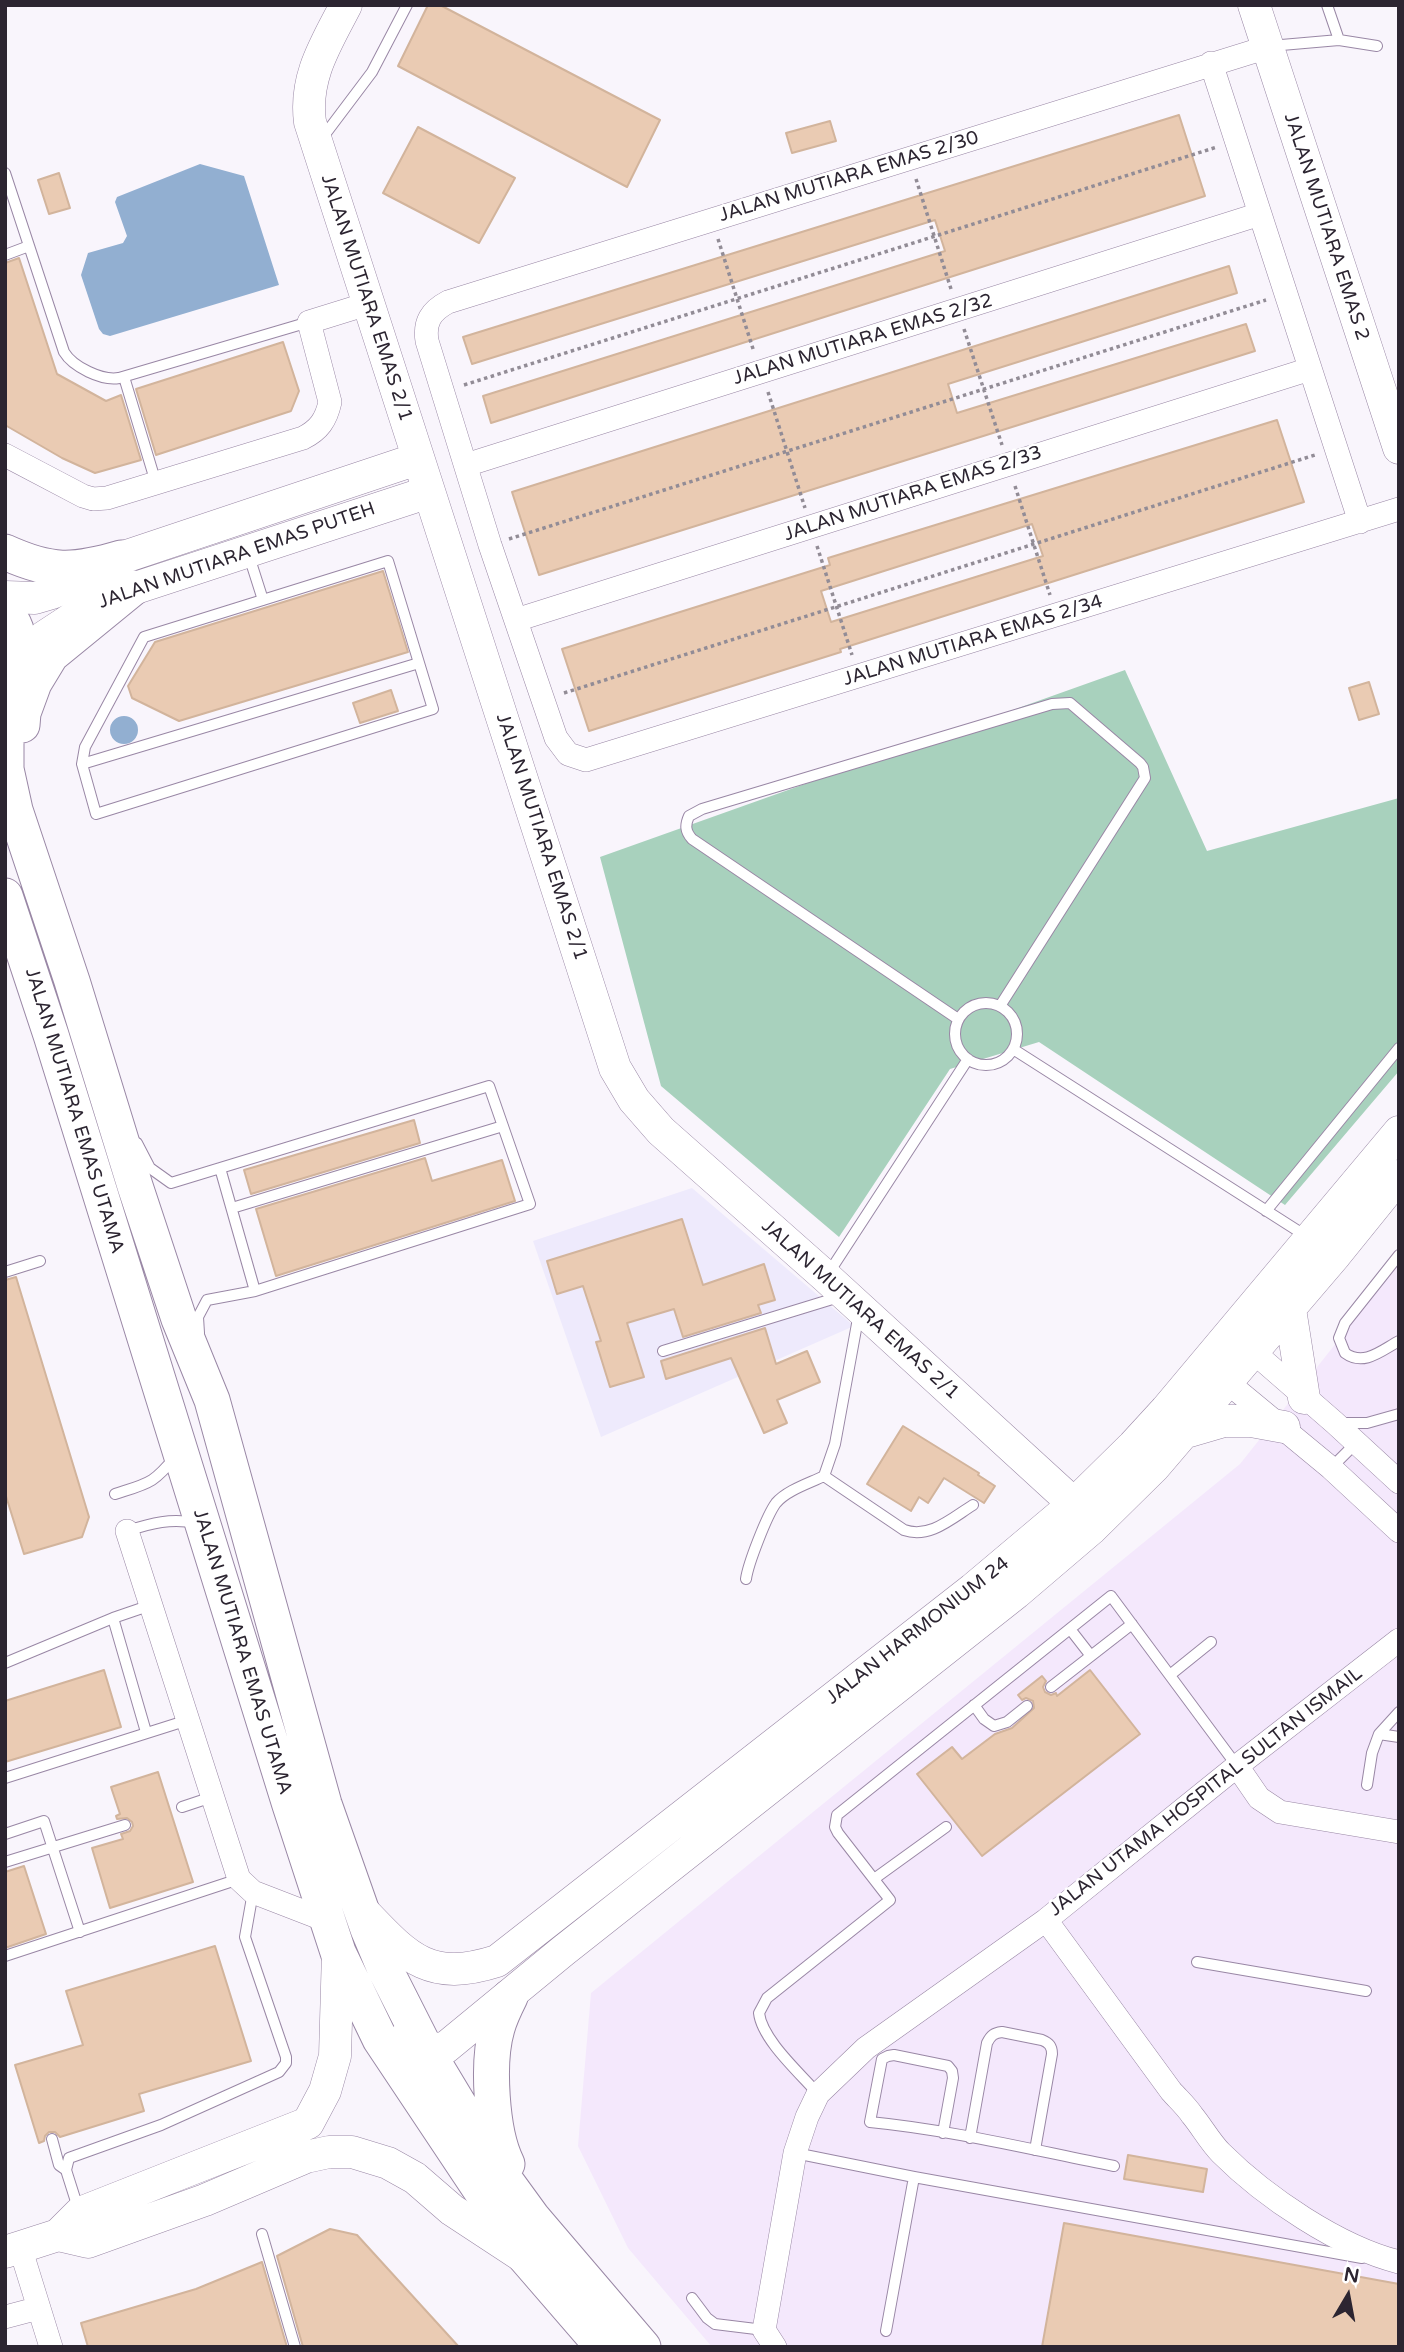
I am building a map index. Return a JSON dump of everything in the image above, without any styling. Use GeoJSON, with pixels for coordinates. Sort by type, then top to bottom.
{"type":"FeatureCollection","features":[{"type":"Feature","properties":{"kind":"main road"},"geometry":{"type":"LineString","coordinates":[[5,552],[31,564],[56,569],[88,568],[127,573]]}},
{"type":"Feature","properties":{"kind":"main road"},"geometry":{"type":"LineString","coordinates":[[15,810],[23,713],[34,682],[51,654],[127,573]]}},
{"type":"Feature","properties":{"kind":"main road","name":"JALAN MUTIARA EMAS UTAMA"},"geometry":{"type":"LineString","coordinates":[[5,611],[18,636],[6,737],[6,769],[15,810],[179,1319],[212,1401],[324,1804],[360,1908],[384,1967],[426,2050]]}},
{"type":"Feature","properties":{"kind":"main road","name":"JALAN MUTIARA EMAS UTAMA"},"geometry":{"type":"LineString","coordinates":[[5,896],[329,1924],[380,2039],[526,2258],[603,2347]]}},
{"type":"Feature","properties":{"kind":"main road"},"geometry":{"type":"LineString","coordinates":[[510,1997],[497,2026],[494,2041],[491,2074],[493,2098],[501,2152],[532,2217]]}},
{"type":"Feature","properties":{"kind":"main road"},"geometry":{"type":"LineString","coordinates":[[426,2050],[500,2173],[532,2217],[643,2347]]}},
{"type":"Feature","properties":{"kind":"street","name":"JALAN MUTIARA EMAS 2/1"},"geometry":{"type":"LineString","coordinates":[[346,5],[308,89],[310,122],[615,1068],[635,1100],[661,1131],[844,1293],[1074,1504]]}},
{"type":"Feature","properties":{"kind":"street","name":"JALAN MUTIARA EMAS 2"},"geometry":{"type":"LineString","coordinates":[[1254,5],[1399,448]]}},
{"type":"Feature","properties":{"kind":"street","name":"JALAN MUTIARA EMAS 2/30"},"geometry":{"type":"LineString","coordinates":[[441,392],[426,331],[432,313],[448,302],[1268,47]]}},
{"type":"Feature","properties":{"kind":"street"},"geometry":{"type":"LineString","coordinates":[[1211,63],[1360,522]]}},
{"type":"Feature","properties":{"kind":"street","name":"JALAN MUTIARA EMAS 2/32"},"geometry":{"type":"LineString","coordinates":[[466,465],[1260,214]]}},
{"type":"Feature","properties":{"kind":"street"},"geometry":{"type":"LineString","coordinates":[[5,455],[93,499],[107,498],[303,438],[322,424],[328,414],[330,402],[309,322],[367,304]]}},
{"type":"Feature","properties":{"kind":"street","name":"JALAN MUTIARA EMAS 2/33"},"geometry":{"type":"LineString","coordinates":[[516,620],[1310,369]]}},
{"type":"Feature","properties":{"kind":"street"},"geometry":{"type":"LineString","coordinates":[[441,392],[543,699]]}},
{"type":"Feature","properties":{"kind":"street","name":"JALAN MUTIARA EMAS PUTEH"},"geometry":{"type":"LineString","coordinates":[[13,681],[44,638],[102,599],[127,573],[418,459]]}},
{"type":"Feature","properties":{"kind":"street","name":"JALAN MUTIARA EMAS PUTEH"},"geometry":{"type":"LineString","coordinates":[[5,597],[35,598],[127,573],[247,551],[429,492]]}},
{"type":"Feature","properties":{"kind":"street","name":"JALAN MUTIARA EMAS 2/34"},"geometry":{"type":"LineString","coordinates":[[543,699],[561,747],[568,754],[586,760],[1399,509]]}},
{"type":"Feature","properties":{"kind":"street","name":"JALAN HARMONIUM 24"},"geometry":{"type":"LineString","coordinates":[[360,1908],[399,1948],[430,1966],[458,1970],[497,1961],[973,1589],[1074,1504],[1133,1446],[1216,1373],[1242,1342],[1310,1239],[1399,1132]]}},
{"type":"Feature","properties":{"kind":"street","name":"JALAN HARMONIUM 24"},"geometry":{"type":"LineString","coordinates":[[1242,1342],[1290,1308],[1399,1176]]}},
{"type":"Feature","properties":{"kind":"street"},"geometry":{"type":"LineString","coordinates":[[1290,1308],[1304,1398]]}},
{"type":"Feature","properties":{"kind":"street"},"geometry":{"type":"LineString","coordinates":[[1242,1342],[1399,1482]]}},
{"type":"Feature","properties":{"kind":"street"},"geometry":{"type":"LineString","coordinates":[[1216,1373],[1284,1427],[1399,1531]]}},
{"type":"Feature","properties":{"kind":"street","name":"JALAN HARMONIUM 24"},"geometry":{"type":"LineString","coordinates":[[426,2050],[445,2048],[563,1951],[1016,1593],[1091,1529],[1154,1467],[1183,1433],[1216,1373]]}},
{"type":"Feature","properties":{"kind":"street"},"geometry":{"type":"LineString","coordinates":[[1183,1433],[1224,1421],[1251,1421],[1284,1427]]}},
{"type":"Feature","properties":{"kind":"street"},"geometry":{"type":"LineString","coordinates":[[127,1531],[212,1797],[246,1886],[329,1924]]}},
{"type":"Feature","properties":{"kind":"street","name":"JALAN UTAMA HOSPITAL SULTAN ISMAIL"},"geometry":{"type":"LineString","coordinates":[[1399,1640],[1046,1920],[1171,2091],[1220,2152],[1308,2221],[1365,2251],[1399,2263]]}},
{"type":"Feature","properties":{"kind":"street"},"geometry":{"type":"LineString","coordinates":[[1237,1766],[1259,1798],[1280,1812],[1399,1832]]}},
{"type":"Feature","properties":{"kind":"street"},"geometry":{"type":"LineString","coordinates":[[329,1924],[338,1919],[391,2029],[398,2036],[426,2050]]}},
{"type":"Feature","properties":{"kind":"street"},"geometry":{"type":"LineString","coordinates":[[770,2338],[795,2153],[818,2094],[873,2057],[1046,1920]]}},
{"type":"Feature","properties":{"kind":"street"},"geometry":{"type":"LineString","coordinates":[[75,2230],[309,2123],[325,2091],[335,2056],[329,1924]]}},
{"type":"Feature","properties":{"kind":"street"},"geometry":{"type":"LineString","coordinates":[[51,2347],[39,2308],[13,2249],[75,2230],[205,2200],[306,2158],[329,2152],[371,2155],[388,2162],[415,2178],[452,2210],[526,2258]]}},
{"type":"Feature","properties":{"kind":"street"},"geometry":{"type":"LineString","coordinates":[[5,2317],[39,2308]]}},
{"type":"Feature","properties":{"kind":"lane"},"geometry":{"type":"LineString","coordinates":[[317,144],[372,72],[407,5]]}},
{"type":"Feature","properties":{"kind":"lane"},"geometry":{"type":"LineString","coordinates":[[1326,5],[1339,40]]}},
{"type":"Feature","properties":{"kind":"lane"},"geometry":{"type":"LineString","coordinates":[[1268,47],[1339,40],[1377,46]]}},
{"type":"Feature","properties":{"kind":"lane"},"geometry":{"type":"LineString","coordinates":[[5,173],[66,357],[104,378],[124,377],[309,322]]}},
{"type":"Feature","properties":{"kind":"lane"},"geometry":{"type":"LineString","coordinates":[[5,255],[29,246]]}},
{"type":"Feature","properties":{"kind":"lane"},"geometry":{"type":"LineString","coordinates":[[124,377],[156,483]]}},
{"type":"Feature","properties":{"kind":"lane"},"geometry":{"type":"LineString","coordinates":[[247,551],[263,600]]}},
{"type":"Feature","properties":{"kind":"lane"},"geometry":{"type":"LineString","coordinates":[[388,561],[433,709],[96,814],[82,764],[85,747],[145,637],[263,600],[388,561]]}},
{"type":"Feature","properties":{"kind":"lane"},"geometry":{"type":"LineString","coordinates":[[82,764],[419,663]]}},
{"type":"Feature","properties":{"kind":"lane"},"geometry":{"type":"LineString","coordinates":[[958,1019],[692,839],[686,832],[685,824],[689,816],[702,808],[1052,704],[1070,703],[1140,763],[1145,778],[1000,1006]]}},
{"type":"Feature","properties":{"kind":"lane"},"geometry":{"type":"LineString","coordinates":[[992,1003],[1000,1006],[1016,1024],[1013,1049],[1008,1056],[993,1064],[984,1065],[968,1059],[955,1041],[958,1019],[969,1007],[976,1004],[992,1003]]}},
{"type":"Feature","properties":{"kind":"lane"},"geometry":{"type":"LineString","coordinates":[[1266,1211],[1399,1048]]}},
{"type":"Feature","properties":{"kind":"lane"},"geometry":{"type":"LineString","coordinates":[[1013,1049],[1310,1239]]}},
{"type":"Feature","properties":{"kind":"lane"},"geometry":{"type":"LineString","coordinates":[[746,1579],[748,1565],[776,1503],[824,1476],[835,1444],[844,1293],[968,1059]]}},
{"type":"Feature","properties":{"kind":"lane"},"geometry":{"type":"LineString","coordinates":[[102,1078],[150,1168],[171,1183],[489,1086],[530,1204],[254,1290],[207,1300],[198,1317],[200,1345],[212,1401]]}},
{"type":"Feature","properties":{"kind":"lane"},"geometry":{"type":"LineString","coordinates":[[232,1208],[503,1126]]}},
{"type":"Feature","properties":{"kind":"lane"},"geometry":{"type":"LineString","coordinates":[[220,1168],[254,1290]]}},
{"type":"Feature","properties":{"kind":"lane"},"geometry":{"type":"LineString","coordinates":[[1399,1255],[1345,1323],[1339,1338],[1345,1353],[1351,1358],[1360,1359],[1371,1357],[1399,1341]]}},
{"type":"Feature","properties":{"kind":"lane"},"geometry":{"type":"LineString","coordinates":[[5,1272],[40,1261]]}},
{"type":"Feature","properties":{"kind":"lane"},"geometry":{"type":"LineString","coordinates":[[663,1351],[844,1293]]}},
{"type":"Feature","properties":{"kind":"lane"},"geometry":{"type":"LineString","coordinates":[[1335,1423],[1367,1423],[1399,1415]]}},
{"type":"Feature","properties":{"kind":"lane"},"geometry":{"type":"LineString","coordinates":[[1331,1468],[1356,1443]]}},
{"type":"Feature","properties":{"kind":"lane"},"geometry":{"type":"LineString","coordinates":[[115,1494],[158,1478],[180,1452]]}},
{"type":"Feature","properties":{"kind":"lane"},"geometry":{"type":"LineString","coordinates":[[824,1476],[904,1530],[915,1534],[927,1533],[973,1506]]}},
{"type":"Feature","properties":{"kind":"lane"},"geometry":{"type":"LineString","coordinates":[[127,1531],[159,1521],[179,1520],[203,1524]]}},
{"type":"Feature","properties":{"kind":"lane"},"geometry":{"type":"LineString","coordinates":[[818,2094],[764,2029],[759,2013],[762,2005],[775,1992],[890,1900],[838,1833],[835,1827],[836,1815],[1111,1596],[1237,1766]]}},
{"type":"Feature","properties":{"kind":"lane"},"geometry":{"type":"LineString","coordinates":[[5,1663],[151,1605]]}},
{"type":"Feature","properties":{"kind":"lane"},"geometry":{"type":"LineString","coordinates":[[113,1618],[146,1732]]}},
{"type":"Feature","properties":{"kind":"lane"},"geometry":{"type":"LineString","coordinates":[[1051,1687],[1132,1624]]}},
{"type":"Feature","properties":{"kind":"lane"},"geometry":{"type":"LineString","coordinates":[[1070,1629],[1091,1656]]}},
{"type":"Feature","properties":{"kind":"lane"},"geometry":{"type":"LineString","coordinates":[[1170,1675],[1211,1642]]}},
{"type":"Feature","properties":{"kind":"lane"},"geometry":{"type":"LineString","coordinates":[[974,1705],[984,1719],[994,1726],[1007,1722],[1027,1706]]}},
{"type":"Feature","properties":{"kind":"lane"},"geometry":{"type":"LineString","coordinates":[[1367,1785],[1372,1753],[1379,1734],[1399,1712]]}},
{"type":"Feature","properties":{"kind":"lane"},"geometry":{"type":"LineString","coordinates":[[5,1778],[188,1720]]}},
{"type":"Feature","properties":{"kind":"lane"},"geometry":{"type":"LineString","coordinates":[[1379,1734],[1399,1737]]}},
{"type":"Feature","properties":{"kind":"lane"},"geometry":{"type":"LineString","coordinates":[[182,1807],[212,1797]]}},
{"type":"Feature","properties":{"kind":"lane"},"geometry":{"type":"LineString","coordinates":[[5,1834],[44,1821],[79,1932]]}},
{"type":"Feature","properties":{"kind":"lane"},"geometry":{"type":"LineString","coordinates":[[5,1862],[125,1825]]}},
{"type":"Feature","properties":{"kind":"lane"},"geometry":{"type":"LineString","coordinates":[[874,1879],[946,1827]]}},
{"type":"Feature","properties":{"kind":"lane"},"geometry":{"type":"LineString","coordinates":[[5,1956],[79,1932],[246,1886],[245,1937],[286,2057],[284,2068],[173,2120],[69,2158],[66,2170],[75,2230]]}},
{"type":"Feature","properties":{"kind":"lane"},"geometry":{"type":"LineString","coordinates":[[1196,1962],[1366,1991]]}},
{"type":"Feature","properties":{"kind":"lane"},"geometry":{"type":"LineString","coordinates":[[970,2138],[990,2036],[1002,2032],[1042,2039],[1052,2048],[1052,2054],[1035,2150]]}},
{"type":"Feature","properties":{"kind":"lane"},"geometry":{"type":"LineString","coordinates":[[943,2133],[953,2078],[948,2066],[894,2055],[882,2059],[873,2057],[870,2122],[943,2133],[1114,2166]]}},
{"type":"Feature","properties":{"kind":"lane"},"geometry":{"type":"LineString","coordinates":[[52,2139],[59,2165],[66,2170]]}},
{"type":"Feature","properties":{"kind":"lane"},"geometry":{"type":"LineString","coordinates":[[795,2153],[914,2177],[1399,2263]]}},
{"type":"Feature","properties":{"kind":"lane"},"geometry":{"type":"LineString","coordinates":[[886,2331],[914,2177]]}},
{"type":"Feature","properties":{"kind":"lane"},"geometry":{"type":"LineString","coordinates":[[262,2234],[295,2347]]}},
{"type":"Feature","properties":{"kind":"lane"},"geometry":{"type":"LineString","coordinates":[[692,2298],[715,2324],[770,2338]]}},
{"type":"Feature","properties":{"kind":"path"},"geometry":{"type":"LineString","coordinates":[[441,392],[1236,141]]}},
{"type":"Feature","properties":{"kind":"path"},"geometry":{"type":"LineString","coordinates":[[909,158],[1057,616]]}},
{"type":"Feature","properties":{"kind":"path"},"geometry":{"type":"LineString","coordinates":[[712,220],[859,677]]}},
{"type":"Feature","properties":{"kind":"path"},"geometry":{"type":"LineString","coordinates":[[490,545],[1286,294]]}},
{"type":"Feature","properties":{"kind":"path"},"geometry":{"type":"LineString","coordinates":[[543,699],[1336,449]]}},
{"type":"Feature","properties":{"kind":"shaded area"},"geometry":{"type":"Polygon","coordinates":[[[692,1188],[854,1326],[601,1437],[533,1241],[692,1188]]]}},
{"type":"Feature","properties":{"kind":"shaded area"},"geometry":{"type":"Polygon","coordinates":[[[1399,1264],[1399,2347],[712,2347],[628,2248],[578,2146],[591,1993],[1240,1464],[1399,1264]]]}},
{"type":"Feature","properties":{"kind":"green space"},"geometry":{"type":"Polygon","coordinates":[[[1125,670],[1207,851],[1399,798],[1399,1071],[1285,1205],[1039,1042],[950,1069],[839,1237],[661,1086],[600,857],[1125,670]]]}},
{"type":"Feature","properties":{"kind":"water"},"geometry":{"type":"Polygon","coordinates":[[[200,164],[244,176],[279,285],[110,336],[103,334],[81,275],[88,253],[123,243],[127,236],[115,202],[117,197],[200,164]]]}},
{"type":"Feature","properties":{"kind":"water"},"geometry":{"type":"Polygon","coordinates":[[[124,716],[134,720],[138,730],[134,740],[124,744],[114,740],[110,730],[114,720],[124,716]]]}},
{"type":"Feature","properties":{"kind":"building"},"geometry":{"type":"Polygon","coordinates":[[[428,5],[440,5],[660,120],[627,187],[398,66],[428,5]]]}},
{"type":"Feature","properties":{"kind":"building"},"geometry":{"type":"Polygon","coordinates":[[[1179,115],[1205,196],[491,423],[483,396],[945,251],[935,220],[472,364],[463,337],[1179,115]]]}},
{"type":"Feature","properties":{"kind":"building"},"geometry":{"type":"Polygon","coordinates":[[[830,121],[836,141],[792,153],[786,133],[830,121]]]}},
{"type":"Feature","properties":{"kind":"building"},"geometry":{"type":"Polygon","coordinates":[[[418,127],[515,178],[479,243],[383,193],[418,127]]]}},
{"type":"Feature","properties":{"kind":"building"},"geometry":{"type":"Polygon","coordinates":[[[59,173],[70,208],[49,214],[38,180],[59,173]]]}},
{"type":"Feature","properties":{"kind":"building"},"geometry":{"type":"Polygon","coordinates":[[[19,258],[57,374],[106,401],[121,395],[141,460],[95,473],[62,458],[5,425],[5,263],[19,258]]]}},
{"type":"Feature","properties":{"kind":"building"},"geometry":{"type":"Polygon","coordinates":[[[1229,266],[1237,293],[948,384],[957,413],[1246,324],[1255,351],[539,575],[512,492],[1229,266]]]}},
{"type":"Feature","properties":{"kind":"building"},"geometry":{"type":"Polygon","coordinates":[[[283,342],[299,391],[291,411],[156,455],[136,389],[283,342]]]}},
{"type":"Feature","properties":{"kind":"building"},"geometry":{"type":"Polygon","coordinates":[[[1277,420],[1304,502],[589,731],[562,649],[830,565],[828,558],[1277,420]],[[1032,524],[821,591],[831,622],[1043,556],[1032,524]]]}},
{"type":"Feature","properties":{"kind":"building"},"geometry":{"type":"Polygon","coordinates":[[[383,571],[408,652],[179,721],[132,698],[128,686],[155,642],[383,571]]]}},
{"type":"Feature","properties":{"kind":"building"},"geometry":{"type":"Polygon","coordinates":[[[1369,682],[1379,714],[1359,720],[1349,688],[1369,682]]]}},
{"type":"Feature","properties":{"kind":"building"},"geometry":{"type":"Polygon","coordinates":[[[391,690],[398,711],[360,723],[353,703],[391,690]]]}},
{"type":"Feature","properties":{"kind":"building"},"geometry":{"type":"Polygon","coordinates":[[[414,1120],[420,1143],[251,1194],[244,1170],[414,1120]]]}},
{"type":"Feature","properties":{"kind":"building"},"geometry":{"type":"Polygon","coordinates":[[[425,1158],[432,1181],[502,1160],[515,1201],[276,1276],[256,1209],[425,1158]]]}},
{"type":"Feature","properties":{"kind":"building"},"geometry":{"type":"Polygon","coordinates":[[[682,1219],[703,1285],[764,1264],[775,1300],[758,1305],[761,1313],[683,1337],[674,1309],[627,1323],[644,1377],[610,1387],[596,1342],[601,1341],[583,1286],[557,1294],[547,1261],[682,1219]]]}},
{"type":"Feature","properties":{"kind":"building"},"geometry":{"type":"Polygon","coordinates":[[[16,1277],[89,1517],[82,1537],[24,1554],[5,1493],[5,1280],[16,1277]]]}},
{"type":"Feature","properties":{"kind":"building"},"geometry":{"type":"Polygon","coordinates":[[[765,1328],[776,1364],[807,1351],[820,1382],[777,1400],[787,1423],[764,1433],[731,1358],[666,1379],[661,1361],[765,1328]]]}},
{"type":"Feature","properties":{"kind":"building"},"geometry":{"type":"Polygon","coordinates":[[[903,1426],[979,1473],[978,1475],[995,1486],[984,1503],[944,1478],[928,1503],[919,1497],[911,1511],[867,1484],[903,1426]]]}},
{"type":"Feature","properties":{"kind":"building"},"geometry":{"type":"Polygon","coordinates":[[[104,1670],[121,1727],[5,1762],[5,1701],[104,1670]]]}},
{"type":"Feature","properties":{"kind":"building"},"geometry":{"type":"Polygon","coordinates":[[[1090,1670],[1140,1734],[982,1856],[917,1774],[952,1747],[962,1759],[995,1734],[1012,1728],[1034,1708],[1033,1701],[1026,1698],[1022,1700],[1018,1695],[1042,1676],[1046,1681],[1043,1687],[1045,1692],[1051,1695],[1056,1693],[1057,1696],[1090,1670]]]}},
{"type":"Feature","properties":{"kind":"building"},"geometry":{"type":"Polygon","coordinates":[[[158,1772],[193,1882],[110,1908],[92,1848],[123,1839],[121,1834],[130,1831],[133,1826],[127,1818],[117,1819],[116,1816],[120,1814],[111,1787],[158,1772]]]}},
{"type":"Feature","properties":{"kind":"building"},"geometry":{"type":"Polygon","coordinates":[[[24,1866],[46,1934],[5,1948],[5,1872],[24,1866]]]}},
{"type":"Feature","properties":{"kind":"building"},"geometry":{"type":"Polygon","coordinates":[[[215,1946],[251,2061],[139,2094],[144,2111],[60,2137],[55,2132],[49,2132],[44,2141],[39,2143],[15,2065],[83,2045],[66,1991],[215,1946]]]}},
{"type":"Feature","properties":{"kind":"building"},"geometry":{"type":"Polygon","coordinates":[[[1128,2155],[1207,2169],[1203,2192],[1124,2179],[1128,2155]]]}},
{"type":"Feature","properties":{"kind":"building"},"geometry":{"type":"Polygon","coordinates":[[[1064,2223],[1399,2284],[1399,2347],[1042,2347],[1064,2223]]]}},
{"type":"Feature","properties":{"kind":"building"},"geometry":{"type":"Polygon","coordinates":[[[330,2229],[357,2235],[459,2347],[303,2347],[277,2256],[330,2229]]]}},
{"type":"Feature","properties":{"kind":"building"},"geometry":{"type":"Polygon","coordinates":[[[262,2262],[287,2347],[88,2347],[81,2323],[196,2289],[262,2262]]]}}]}
